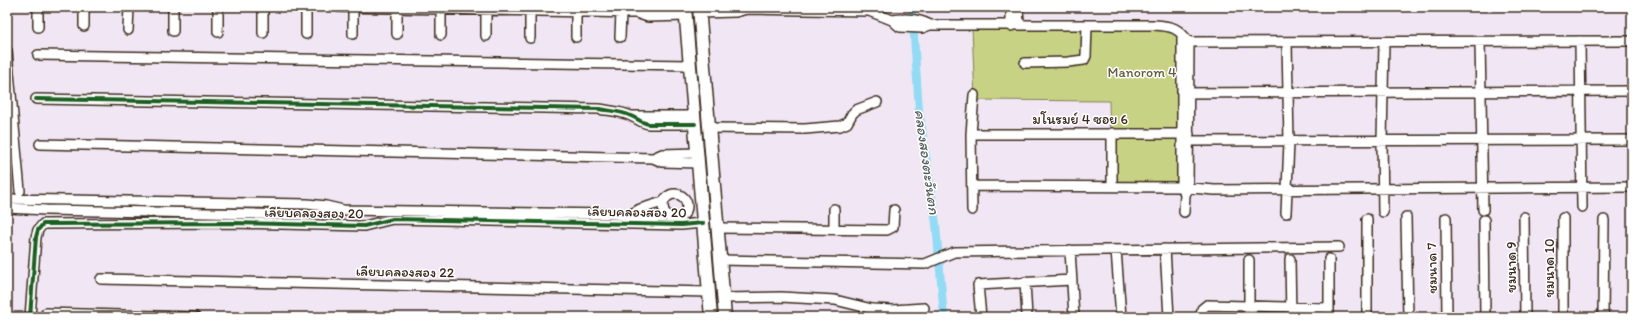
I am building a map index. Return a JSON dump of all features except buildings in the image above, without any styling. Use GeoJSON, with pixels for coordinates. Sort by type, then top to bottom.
{"type":"FeatureCollection","features":[{"type":"Feature","properties":{"kind":"main road"},"geometry":{"type":"LineString","coordinates":[[686,10],[711,317]]}},
{"type":"Feature","properties":{"kind":"main road"},"geometry":{"type":"LineString","coordinates":[[700,10],[725,317]]}},
{"type":"Feature","properties":{"kind":"street"},"geometry":{"type":"LineString","coordinates":[[38,7],[38,27]]}},
{"type":"Feature","properties":{"kind":"street"},"geometry":{"type":"LineString","coordinates":[[84,7],[84,26]]}},
{"type":"Feature","properties":{"kind":"street"},"geometry":{"type":"LineString","coordinates":[[128,30],[129,7]]}},
{"type":"Feature","properties":{"kind":"street"},"geometry":{"type":"LineString","coordinates":[[173,7],[173,31]]}},
{"type":"Feature","properties":{"kind":"street"},"geometry":{"type":"LineString","coordinates":[[218,7],[218,32]]}},
{"type":"Feature","properties":{"kind":"street"},"geometry":{"type":"LineString","coordinates":[[263,7],[263,32]]}},
{"type":"Feature","properties":{"kind":"street"},"geometry":{"type":"LineString","coordinates":[[306,7],[306,34]]}},
{"type":"Feature","properties":{"kind":"street"},"geometry":{"type":"LineString","coordinates":[[339,7],[636,13],[648,17],[686,10]]}},
{"type":"Feature","properties":{"kind":"street"},"geometry":{"type":"LineString","coordinates":[[353,7],[353,34]]}},
{"type":"Feature","properties":{"kind":"street"},"geometry":{"type":"LineString","coordinates":[[1011,7],[1015,26]]}},
{"type":"Feature","properties":{"kind":"street"},"geometry":{"type":"LineString","coordinates":[[1015,26],[1018,7]]}},
{"type":"Feature","properties":{"kind":"street"},"geometry":{"type":"LineString","coordinates":[[397,8],[397,34]]}},
{"type":"Feature","properties":{"kind":"street"},"geometry":{"type":"LineString","coordinates":[[700,10],[736,12],[744,8],[869,11],[898,22],[925,24],[1172,27],[1181,32],[1186,42],[1184,212]]}},
{"type":"Feature","properties":{"kind":"street"},"geometry":{"type":"LineString","coordinates":[[441,9],[441,35]]}},
{"type":"Feature","properties":{"kind":"street"},"geometry":{"type":"LineString","coordinates":[[486,10],[486,36]]}},
{"type":"Feature","properties":{"kind":"street"},"geometry":{"type":"LineString","coordinates":[[530,11],[530,38]]}},
{"type":"Feature","properties":{"kind":"street"},"geometry":{"type":"LineString","coordinates":[[576,12],[576,37]]}},
{"type":"Feature","properties":{"kind":"street"},"geometry":{"type":"LineString","coordinates":[[620,37],[621,13]]}},
{"type":"Feature","properties":{"kind":"street"},"geometry":{"type":"LineString","coordinates":[[1025,63],[1084,60],[1086,56],[1087,25]]}},
{"type":"Feature","properties":{"kind":"street"},"geometry":{"type":"LineString","coordinates":[[1186,42],[1287,43],[1632,41]]}},
{"type":"Feature","properties":{"kind":"street"},"geometry":{"type":"LineString","coordinates":[[1383,212],[1382,141],[1384,42]]}},
{"type":"Feature","properties":{"kind":"street"},"geometry":{"type":"LineString","coordinates":[[1480,42],[1483,210]]}},
{"type":"Feature","properties":{"kind":"street"},"geometry":{"type":"LineString","coordinates":[[1580,42],[1582,207]]}},
{"type":"Feature","properties":{"kind":"street"},"geometry":{"type":"LineString","coordinates":[[1286,213],[1289,142],[1287,43]]}},
{"type":"Feature","properties":{"kind":"street"},"geometry":{"type":"LineString","coordinates":[[7,51],[20,191]]}},
{"type":"Feature","properties":{"kind":"street"},"geometry":{"type":"LineString","coordinates":[[38,55],[690,65]]}},
{"type":"Feature","properties":{"kind":"street"},"geometry":{"type":"LineString","coordinates":[[1186,93],[1632,91]]}},
{"type":"Feature","properties":{"kind":"street"},"geometry":{"type":"LineString","coordinates":[[972,210],[971,134],[974,95]]}},
{"type":"Feature","properties":{"kind":"street"},"geometry":{"type":"LineString","coordinates":[[36,99],[599,109],[621,112],[642,123],[649,124],[695,120]]}},
{"type":"Feature","properties":{"kind":"street"},"geometry":{"type":"LineString","coordinates":[[710,128],[805,129],[840,126],[847,124],[852,114],[856,110],[877,102]]}},
{"type":"Feature","properties":{"kind":"street"},"geometry":{"type":"LineString","coordinates":[[1112,133],[1112,186]]}},
{"type":"Feature","properties":{"kind":"street","name":"มโนรมย์ 4 ซอย 6"},"geometry":{"type":"LineString","coordinates":[[971,134],[1112,133],[1289,142],[1632,140]]}},
{"type":"Feature","properties":{"kind":"street"},"geometry":{"type":"LineString","coordinates":[[40,144],[653,158],[662,154],[677,158],[698,158]]}},
{"type":"Feature","properties":{"kind":"street"},"geometry":{"type":"LineString","coordinates":[[972,186],[1112,186],[1185,190],[1287,188],[1632,188]]}},
{"type":"Feature","properties":{"kind":"street"},"geometry":{"type":"LineString","coordinates":[[7,199],[307,204],[343,210],[630,215],[644,219],[667,215],[675,218],[685,212],[687,204],[683,196],[675,194],[668,196],[663,202],[640,209],[630,215]]}},
{"type":"Feature","properties":{"kind":"street"},"geometry":{"type":"LineString","coordinates":[[186,202],[186,213]]}},
{"type":"Feature","properties":{"kind":"street"},"geometry":{"type":"LineString","coordinates":[[663,202],[663,207],[667,215]]}},
{"type":"Feature","properties":{"kind":"street"},"geometry":{"type":"LineString","coordinates":[[687,204],[702,204]]}},
{"type":"Feature","properties":{"kind":"street"},"geometry":{"type":"LineString","coordinates":[[7,208],[186,213],[327,214],[343,210]]}},
{"type":"Feature","properties":{"kind":"street"},"geometry":{"type":"LineString","coordinates":[[834,209],[834,229]]}},
{"type":"Feature","properties":{"kind":"street"},"geometry":{"type":"LineString","coordinates":[[718,228],[887,230],[893,226],[894,210]]}},
{"type":"Feature","properties":{"kind":"street"},"geometry":{"type":"LineString","coordinates":[[1406,217],[1408,317]]}},
{"type":"Feature","properties":{"kind":"street"},"geometry":{"type":"LineString","coordinates":[[1367,218],[1367,317]]}},
{"type":"Feature","properties":{"kind":"street","name":"ชมนาด 7"},"geometry":{"type":"LineString","coordinates":[[1446,218],[1447,317]]}},
{"type":"Feature","properties":{"kind":"street","name":"ชมนาด 9"},"geometry":{"type":"LineString","coordinates":[[1524,218],[1525,317]]}},
{"type":"Feature","properties":{"kind":"street","name":"ชมนาด 10"},"geometry":{"type":"LineString","coordinates":[[1563,218],[1564,317]]}},
{"type":"Feature","properties":{"kind":"street","name":"เลียบคลองสอง 20"},"geometry":{"type":"LineString","coordinates":[[30,317],[36,237],[38,230],[43,224],[226,223],[364,226],[393,219],[681,225],[703,223]]}},
{"type":"Feature","properties":{"kind":"street"},"geometry":{"type":"LineString","coordinates":[[1484,220],[1485,317]]}},
{"type":"Feature","properties":{"kind":"street"},"geometry":{"type":"LineString","coordinates":[[1603,317],[1604,220]]}},
{"type":"Feature","properties":{"kind":"street"},"geometry":{"type":"LineString","coordinates":[[720,260],[925,264],[954,252],[1339,247]]}},
{"type":"Feature","properties":{"kind":"street"},"geometry":{"type":"LineString","coordinates":[[1165,249],[1169,317]]}},
{"type":"Feature","properties":{"kind":"street"},"geometry":{"type":"LineString","coordinates":[[1070,250],[1074,317]]}},
{"type":"Feature","properties":{"kind":"street"},"geometry":{"type":"LineString","coordinates":[[1116,250],[1121,317]]}},
{"type":"Feature","properties":{"kind":"street"},"geometry":{"type":"LineString","coordinates":[[1290,259],[1290,312]]}},
{"type":"Feature","properties":{"kind":"street"},"geometry":{"type":"LineString","coordinates":[[1201,317],[1202,308],[1207,305],[1249,307],[1290,312],[1329,312],[1329,259]]}},
{"type":"Feature","properties":{"kind":"street"},"geometry":{"type":"LineString","coordinates":[[1249,260],[1249,317]]}},
{"type":"Feature","properties":{"kind":"street","name":"เลียบคลองสอง 22"},"geometry":{"type":"LineString","coordinates":[[101,279],[709,292]]}},
{"type":"Feature","properties":{"kind":"street"},"geometry":{"type":"LineString","coordinates":[[981,317],[978,285],[1072,280]]}},
{"type":"Feature","properties":{"kind":"street"},"geometry":{"type":"LineString","coordinates":[[1025,282],[1027,317]]}},
{"type":"Feature","properties":{"kind":"street"},"geometry":{"type":"LineString","coordinates":[[724,298],[788,297],[835,300],[872,309],[894,310],[924,308]]}},
{"type":"Feature","properties":{"kind":"street"},"geometry":{"type":"LineString","coordinates":[[46,314],[195,317]]}},
{"type":"Feature","properties":{"kind":"green space","name":"Manorom 4"},"geometry":{"type":"Polygon","coordinates":[[[972,28],[1167,28],[1185,43],[1185,186],[1111,184],[1109,101],[975,100],[972,28]]]}},
{"type":"Feature","properties":{"kind":"waterway","name":"คลองสองตะวันตก"},"geometry":{"type":"LineString","coordinates":[[912,7],[919,110],[936,224],[944,317]]}},
{"type":"Feature","properties":{"kind":"cycle path"},"geometry":{"type":"LineString","coordinates":[[36,99],[599,109],[623,113],[649,124],[695,124]]}},
{"type":"Feature","properties":{"kind":"cycle path"},"geometry":{"type":"LineString","coordinates":[[30,317],[36,237],[38,230],[43,224],[233,223],[364,226],[393,219],[681,225],[703,223]]}}]}
